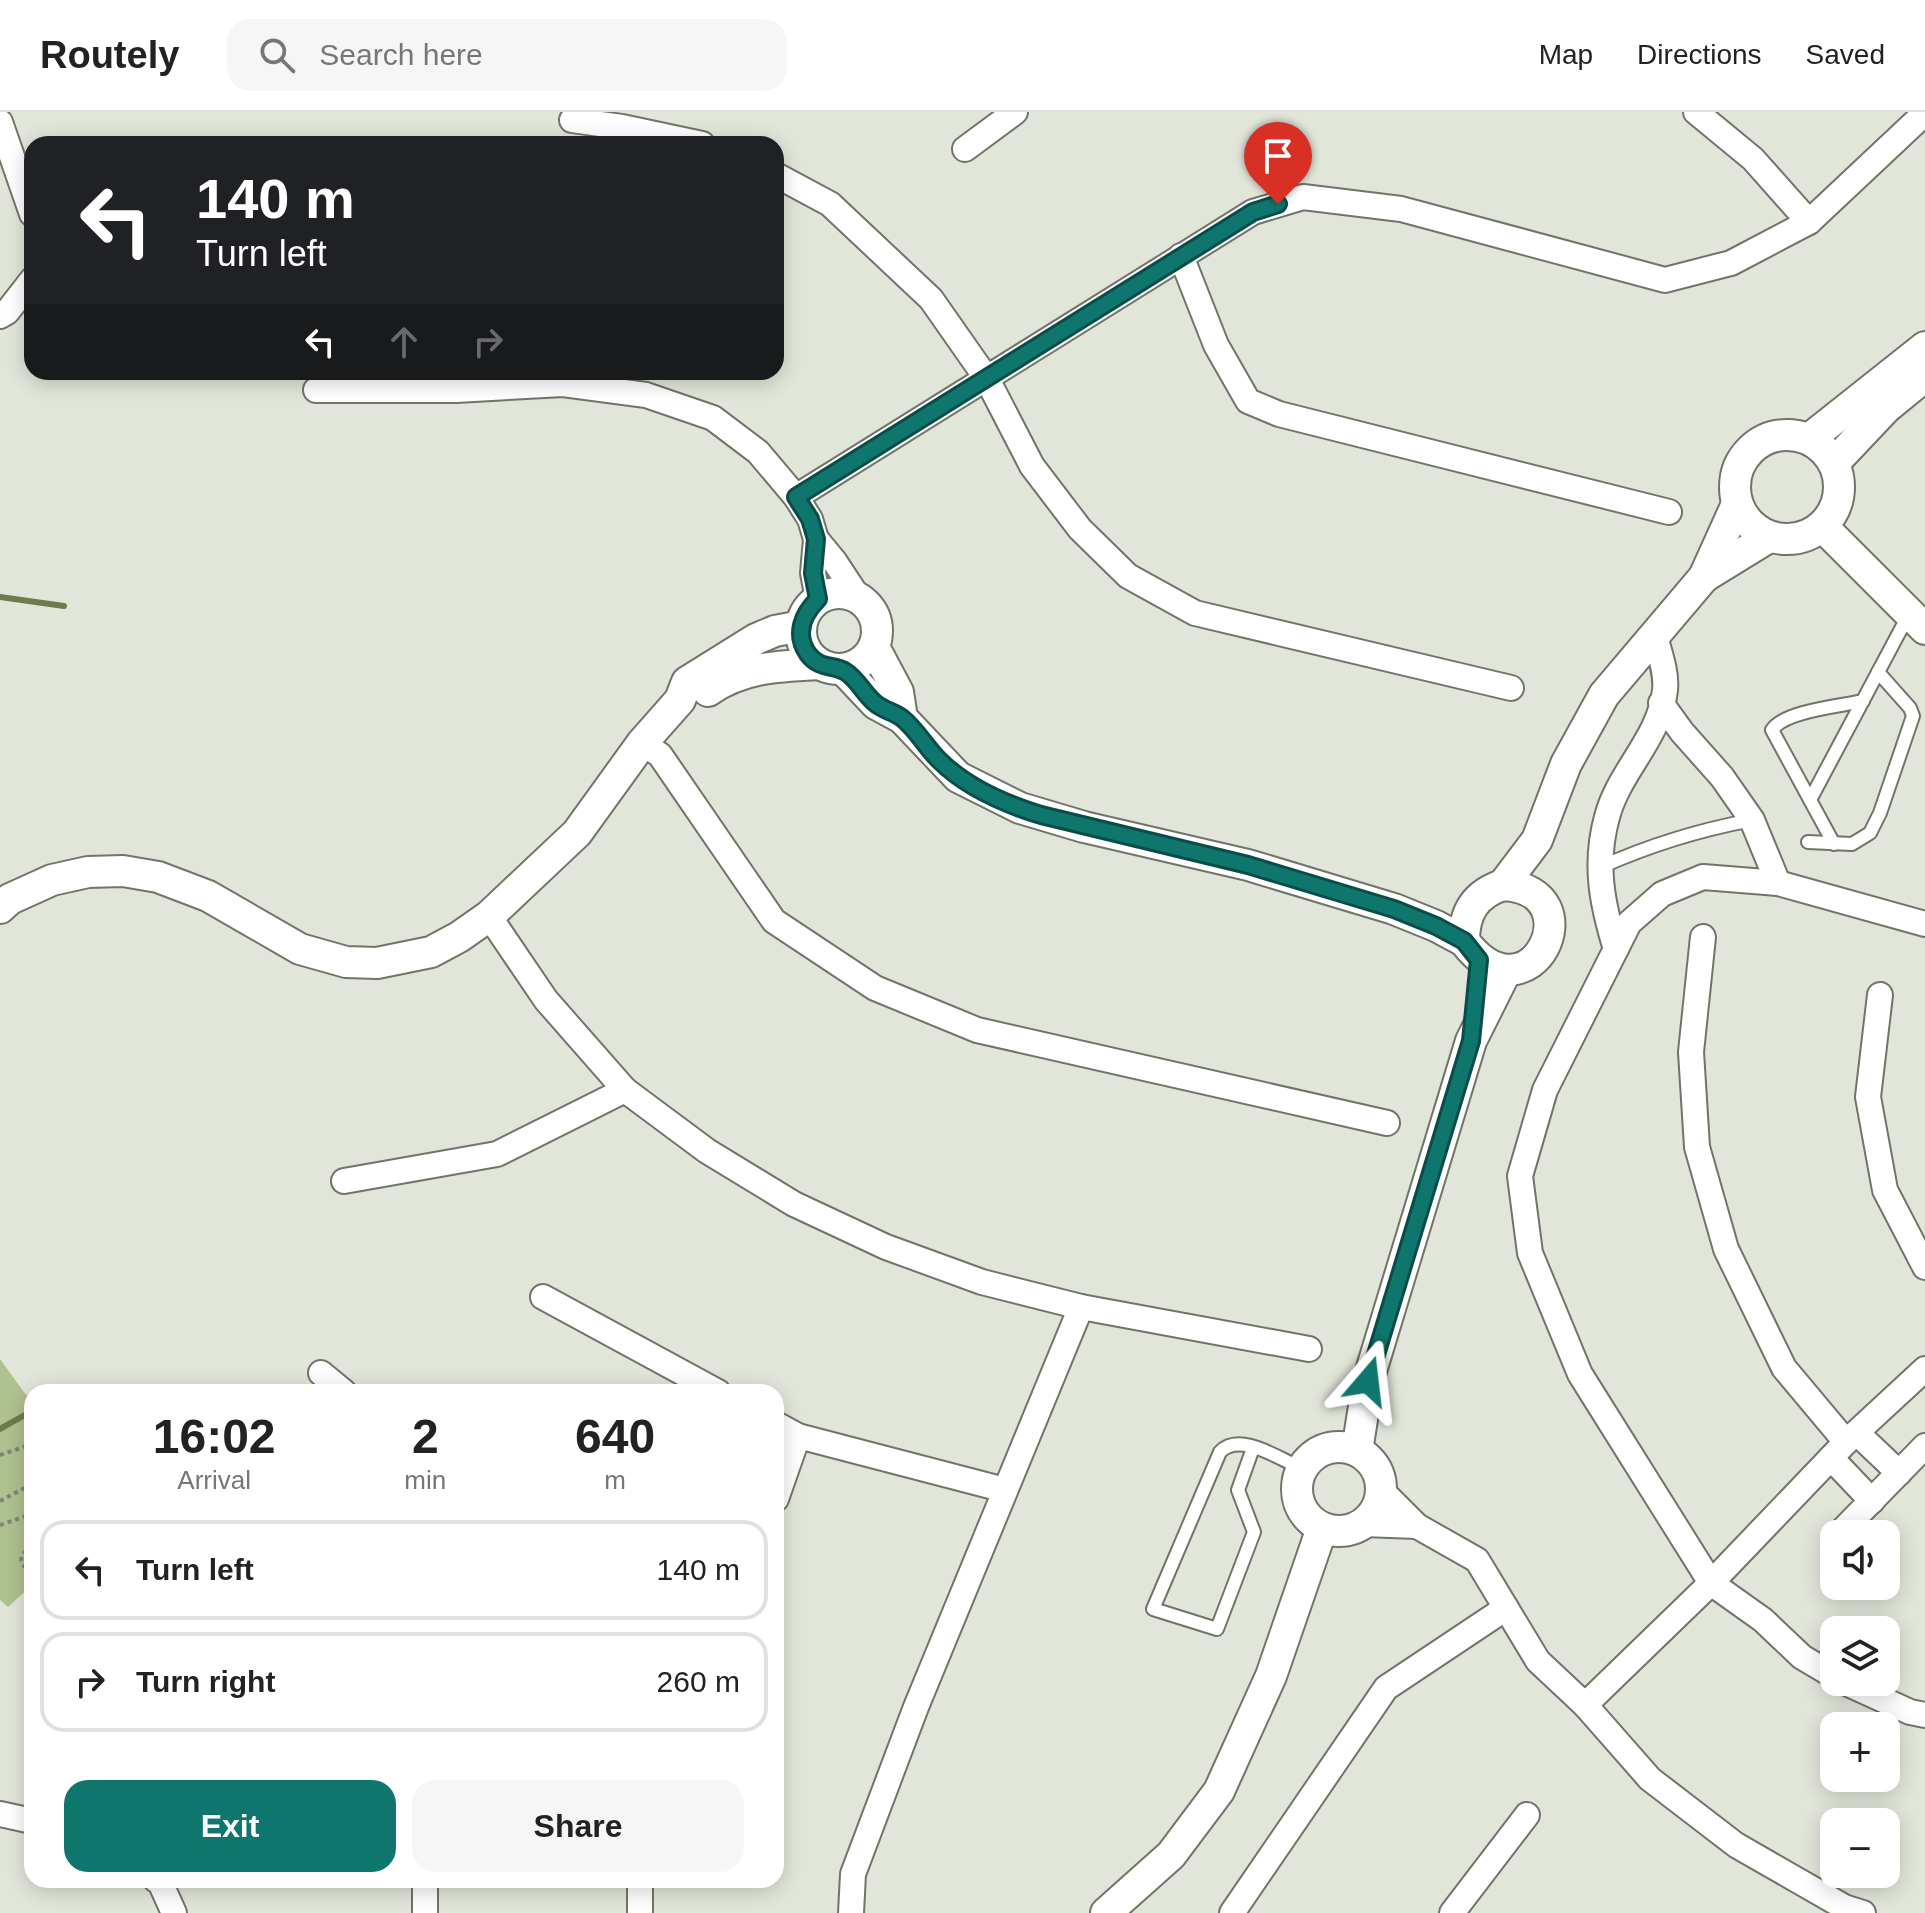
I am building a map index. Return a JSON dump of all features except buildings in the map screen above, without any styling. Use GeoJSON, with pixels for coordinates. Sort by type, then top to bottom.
{"type":"FeatureCollection","features":[{"type":"Feature","properties":{"kind":"street"},"geometry":{"type":"LineString","coordinates":[[965,149],[1015,112]]}},
{"type":"Feature","properties":{"kind":"street"},"geometry":{"type":"LineString","coordinates":[[1696,112],[1753,159],[1809,222]]}},
{"type":"Feature","properties":{"kind":"street"},"geometry":{"type":"LineString","coordinates":[[796,497],[1253,212],[1303,197],[1401,209],[1665,280],[1731,263],[1809,222],[1925,113]]}},
{"type":"Feature","properties":{"kind":"street"},"geometry":{"type":"LineString","coordinates":[[572,120],[664,136]]}},
{"type":"Feature","properties":{"kind":"street"},"geometry":{"type":"LineString","coordinates":[[0,122],[24,191]]}},
{"type":"Feature","properties":{"kind":"street"},"geometry":{"type":"LineString","coordinates":[[784,179],[830,204],[931,299],[987,379],[1032,466],[1080,529],[1128,576],[1195,613],[1511,688]]}},
{"type":"Feature","properties":{"kind":"street"},"geometry":{"type":"LineString","coordinates":[[1181,256],[1216,345],[1248,401],[1279,414],[1669,512]]}},
{"type":"Feature","properties":{"kind":"street"},"geometry":{"type":"LineString","coordinates":[[0,316],[24,290]]}},
{"type":"Feature","properties":{"kind":"street"},"geometry":{"type":"LineString","coordinates":[[1809,439],[1925,347]]}},
{"type":"Feature","properties":{"kind":"street"},"geometry":{"type":"LineString","coordinates":[[1834,463],[1886,408],[1925,376]]}},
{"type":"Feature","properties":{"kind":"street"},"geometry":{"type":"LineString","coordinates":[[316,390],[456,390],[563,384],[646,395],[713,418],[758,452],[796,497],[810,519],[816,539],[813,573],[818,599]]}},
{"type":"Feature","properties":{"kind":"street"},"geometry":{"type":"LineString","coordinates":[[1792,435],[1809,439],[1823,449],[1834,463],[1838,476],[1837,503],[1822,526],[1797,539],[1769,537],[1750,524],[1737,504],[1734,487],[1737,470],[1745,455],[1758,443],[1775,436],[1792,435]]}},
{"type":"Feature","properties":{"kind":"street"},"geometry":{"type":"LineString","coordinates":[[1503,885],[1537,840],[1566,764],[1604,695],[1704,577],[1737,504]]}},
{"type":"Feature","properties":{"kind":"street"},"geometry":{"type":"LineString","coordinates":[[1822,526],[1917,622]]}},
{"type":"Feature","properties":{"kind":"street"},"geometry":{"type":"LineString","coordinates":[[1704,577],[1769,537]]}},
{"type":"Feature","properties":{"kind":"street"},"geometry":{"type":"LineString","coordinates":[[680,700],[701,696],[737,674],[759,668],[831,667],[862,662],[874,647],[878,633],[876,619],[816,539]]}},
{"type":"Feature","properties":{"kind":"street"},"geometry":{"type":"LineString","coordinates":[[858,597],[830,593],[806,611],[801,626],[802,641],[808,654],[831,667],[876,704],[902,718],[940,762],[958,777],[1020,808],[1084,827],[1248,865],[1394,909],[1436,926],[1483,957],[1520,969],[1533,962],[1549,940],[1551,926],[1541,900],[1530,890],[1517,885],[1503,885],[1486,890],[1465,918],[1483,957],[1471,1041],[1368,1381],[1357,1451]]}},
{"type":"Feature","properties":{"kind":"street"},"geometry":{"type":"LineString","coordinates":[[0,908],[10,899],[52,880],[88,872],[123,871],[158,877],[208,896],[300,949],[346,962],[377,963],[431,952],[489,916],[577,833],[642,743],[680,700],[687,682],[756,639],[775,631],[801,626]]}},
{"type":"Feature","properties":{"kind":"street"},"geometry":{"type":"LineString","coordinates":[[1616,949],[1603,905],[1601,867],[1607,817],[1620,782],[1656,726],[1666,689],[1655,636]]}},
{"type":"Feature","properties":{"kind":"street"},"geometry":{"type":"LineString","coordinates":[[874,647],[898,692],[902,718]]}},
{"type":"Feature","properties":{"kind":"street"},"geometry":{"type":"LineString","coordinates":[[1661,703],[1722,777],[1752,820],[1778,883]]}},
{"type":"Feature","properties":{"kind":"street"},"geometry":{"type":"LineString","coordinates":[[642,743],[660,755],[774,921],[875,988],[977,1030],[1387,1123]]}},
{"type":"Feature","properties":{"kind":"street"},"geometry":{"type":"LineString","coordinates":[[1537,840],[1541,900]]}},
{"type":"Feature","properties":{"kind":"street"},"geometry":{"type":"LineString","coordinates":[[1820,1668],[1802,1657],[1763,1620],[1711,1583],[1580,1374],[1530,1253],[1520,1176],[1545,1090],[1629,923],[1662,894],[1703,877],[1778,883],[1925,924]]}},
{"type":"Feature","properties":{"kind":"street"},"geometry":{"type":"LineString","coordinates":[[1394,909],[1473,904]]}},
{"type":"Feature","properties":{"kind":"street"},"geometry":{"type":"LineString","coordinates":[[489,916],[546,1000],[625,1090],[707,1151],[794,1204],[886,1247],[982,1282],[1081,1307],[1309,1349]]}},
{"type":"Feature","properties":{"kind":"street"},"geometry":{"type":"LineString","coordinates":[[1703,937],[1691,1052],[1697,1147],[1726,1249],[1784,1368],[1845,1444],[1872,1501]]}},
{"type":"Feature","properties":{"kind":"street"},"geometry":{"type":"LineString","coordinates":[[1880,995],[1868,1097],[1885,1190],[1925,1267]]}},
{"type":"Feature","properties":{"kind":"street"},"geometry":{"type":"LineString","coordinates":[[344,1181],[497,1154],[625,1090]]}},
{"type":"Feature","properties":{"kind":"street"},"geometry":{"type":"LineString","coordinates":[[543,1297],[703,1384]]}},
{"type":"Feature","properties":{"kind":"street"},"geometry":{"type":"LineString","coordinates":[[851,1913],[853,1874],[916,1707],[1081,1307]]}},
{"type":"Feature","properties":{"kind":"street"},"geometry":{"type":"LineString","coordinates":[[1585,1705],[1711,1583],[1845,1444],[1925,1369]]}},
{"type":"Feature","properties":{"kind":"street"},"geometry":{"type":"LineString","coordinates":[[321,1373],[334,1384]]}},
{"type":"Feature","properties":{"kind":"street"},"geometry":{"type":"LineString","coordinates":[[1313,1459],[1335,1447],[1357,1451],[1372,1463],[1379,1475],[1382,1491],[1373,1514],[1363,1524],[1336,1532],[1322,1528],[1301,1509],[1297,1481],[1368,1381]]}},
{"type":"Feature","properties":{"kind":"street"},"geometry":{"type":"LineString","coordinates":[[784,1428],[798,1436],[1005,1490]]}},
{"type":"Feature","properties":{"kind":"street"},"geometry":{"type":"LineString","coordinates":[[784,1476],[798,1436]]}},
{"type":"Feature","properties":{"kind":"street"},"geometry":{"type":"LineString","coordinates":[[1845,1444],[1899,1473]]}},
{"type":"Feature","properties":{"kind":"street"},"geometry":{"type":"LineString","coordinates":[[1853,1520],[1925,1446]]}},
{"type":"Feature","properties":{"kind":"street"},"geometry":{"type":"LineString","coordinates":[[1382,1491],[1417,1526],[1477,1560],[1538,1661],[1585,1705],[1650,1779],[1736,1845],[1844,1907],[1863,1913]]}},
{"type":"Feature","properties":{"kind":"street"},"geometry":{"type":"LineString","coordinates":[[1363,1524],[1417,1526]]}},
{"type":"Feature","properties":{"kind":"street"},"geometry":{"type":"LineString","coordinates":[[1106,1913],[1171,1855],[1219,1791],[1271,1676],[1322,1528]]}},
{"type":"Feature","properties":{"kind":"street"},"geometry":{"type":"LineString","coordinates":[[1245,1908],[1386,1688],[1506,1608]]}},
{"type":"Feature","properties":{"kind":"street"},"geometry":{"type":"LineString","coordinates":[[1875,1696],[1910,1712],[1925,1715]]}},
{"type":"Feature","properties":{"kind":"street"},"geometry":{"type":"LineString","coordinates":[[0,1814],[24,1819]]}},
{"type":"Feature","properties":{"kind":"street"},"geometry":{"type":"LineString","coordinates":[[1452,1913],[1527,1815]]}},
{"type":"Feature","properties":{"kind":"street"},"geometry":{"type":"LineString","coordinates":[[163,1888],[174,1913]]}},
{"type":"Feature","properties":{"kind":"street"},"geometry":{"type":"LineString","coordinates":[[425,1888],[425,1913]]}},
{"type":"Feature","properties":{"kind":"street"},"geometry":{"type":"LineString","coordinates":[[640,1888],[640,1913]]}},
{"type":"Feature","properties":{"kind":"lane"},"geometry":{"type":"LineString","coordinates":[[1810,800],[1878,672],[1917,622]]}},
{"type":"Feature","properties":{"kind":"lane"},"geometry":{"type":"LineString","coordinates":[[1808,842],[1852,844],[1870,833],[1880,813],[1913,716],[1910,708],[1878,672]]}},
{"type":"Feature","properties":{"kind":"lane"},"geometry":{"type":"LineString","coordinates":[[1834,844],[1772,730],[1782,720],[1863,701]]}},
{"type":"Feature","properties":{"kind":"lane"},"geometry":{"type":"LineString","coordinates":[[1601,867],[1648,846],[1705,828],[1752,820]]}},
{"type":"Feature","properties":{"kind":"lane"},"geometry":{"type":"LineString","coordinates":[[1253,1448],[1238,1490],[1254,1532],[1217,1629],[1153,1609],[1220,1452],[1232,1443],[1243,1443],[1253,1448],[1313,1459]]}},
{"type":"Feature","properties":{"kind":"path"},"geometry":{"type":"LineString","coordinates":[[0,1455],[24,1447]]}},
{"type":"Feature","properties":{"kind":"path"},"geometry":{"type":"LineString","coordinates":[[0,1501],[24,1488]]}},
{"type":"Feature","properties":{"kind":"path"},"geometry":{"type":"LineString","coordinates":[[0,1525],[24,1517]]}},
{"type":"Feature","properties":{"kind":"green space"},"geometry":{"type":"Polygon","coordinates":[[[0,1359],[24,1392],[24,1592],[8,1607],[0,1600],[0,1359]]]}},
{"type":"Feature","properties":{"kind":"waterway"},"geometry":{"type":"LineString","coordinates":[[0,597],[64,606]]}},
{"type":"Feature","properties":{"kind":"waterway"},"geometry":{"type":"LineString","coordinates":[[0,1429],[24,1416]]}},
{"type":"Feature","properties":{"kind":"route"},"geometry":{"type":"LineString","coordinates":[[1278,204],[1253,212],[796,497],[810,519],[816,539],[813,573],[818,599],[806,611],[801,626],[802,641],[808,654],[820,664],[843,669],[876,704],[902,718],[940,762],[983,791],[1041,815],[1248,865],[1394,909],[1464,941],[1479,960],[1471,1041],[1368,1381]]}}]}
